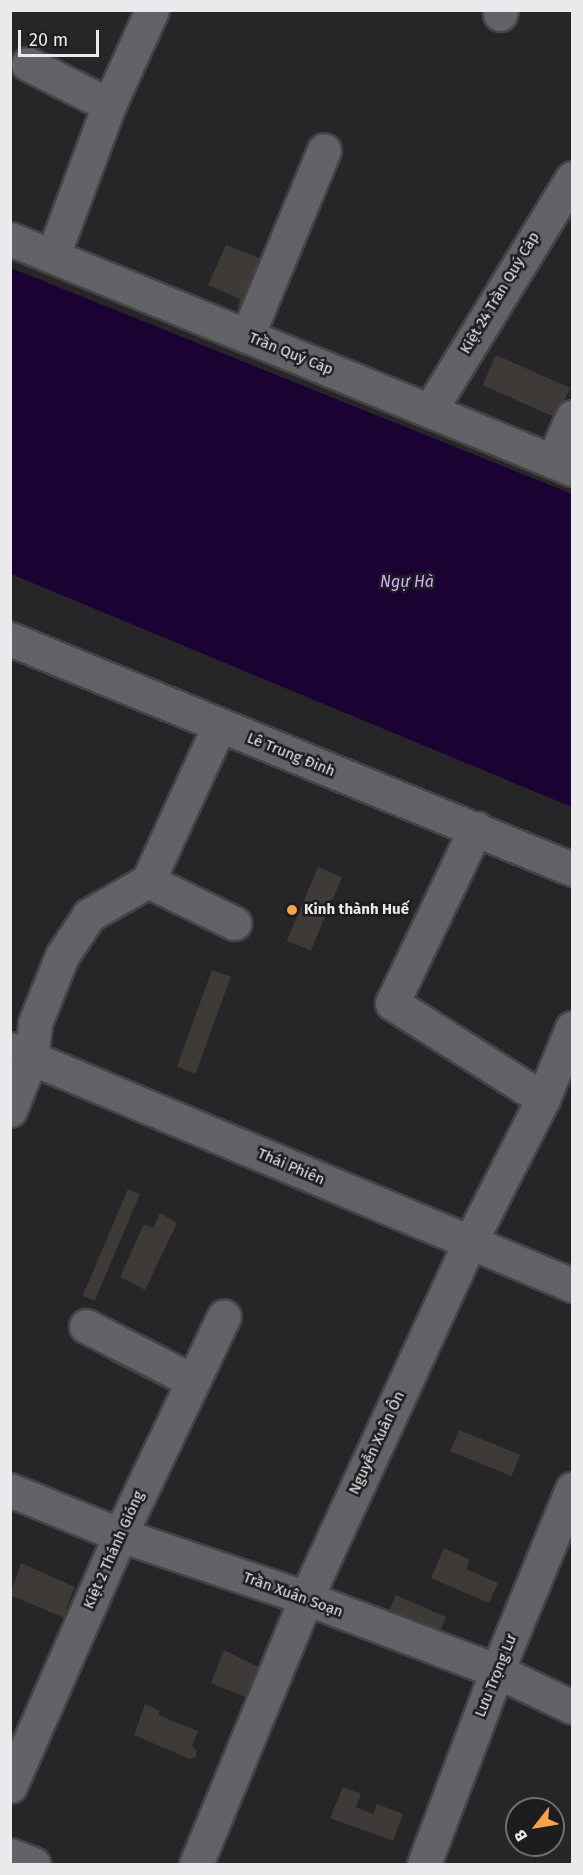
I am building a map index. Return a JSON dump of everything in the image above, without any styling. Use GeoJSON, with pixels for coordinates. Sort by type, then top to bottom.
{"type":"FeatureCollection","features":[{"type":"Feature","properties":{"kind":"street"},"geometry":{"type":"LineString","coordinates":[[52,255],[109,105],[152,10]]}},
{"type":"Feature","properties":{"kind":"street"},"geometry":{"type":"LineString","coordinates":[[28,64],[109,105]]}},
{"type":"Feature","properties":{"kind":"street"},"geometry":{"type":"LineString","coordinates":[[247,336],[324,150]]}},
{"type":"Feature","properties":{"kind":"street","name":"Kiệt 24 Trần Quý Cáp"},"geometry":{"type":"LineString","coordinates":[[430,410],[568,192]]}},
{"type":"Feature","properties":{"kind":"street","name":"Trần Quý Cáp"},"geometry":{"type":"LineString","coordinates":[[10,239],[563,465]]}},
{"type":"Feature","properties":{"kind":"street"},"geometry":{"type":"LineString","coordinates":[[563,465],[573,417]]}},
{"type":"Feature","properties":{"kind":"street","name":"Lê Trung Đình"},"geometry":{"type":"LineString","coordinates":[[10,639],[573,869]]}},
{"type":"Feature","properties":{"kind":"street"},"geometry":{"type":"LineString","coordinates":[[10,1110],[21,1054],[62,956],[78,931],[99,907],[121,899],[148,881],[219,726]]}},
{"type":"Feature","properties":{"kind":"street"},"geometry":{"type":"LineString","coordinates":[[476,828],[392,1003],[543,1100]]}},
{"type":"Feature","properties":{"kind":"street"},"geometry":{"type":"LineString","coordinates":[[148,881],[234,923]]}},
{"type":"Feature","properties":{"kind":"street","name":"Nguyễn Xuân Ôn"},"geometry":{"type":"LineString","coordinates":[[196,1864],[306,1598],[470,1242],[543,1100],[573,1028]]}},
{"type":"Feature","properties":{"kind":"street","name":"Thái Phiên"},"geometry":{"type":"LineString","coordinates":[[21,1054],[573,1286]]}},
{"type":"Feature","properties":{"kind":"street","name":"Kiệt 2 Thánh Gióng"},"geometry":{"type":"LineString","coordinates":[[10,1786],[120,1535],[224,1316]]}},
{"type":"Feature","properties":{"kind":"street"},"geometry":{"type":"LineString","coordinates":[[86,1326],[193,1381]]}},
{"type":"Feature","properties":{"kind":"street","name":"Lưu Trọng Lư"},"geometry":{"type":"LineString","coordinates":[[424,1864],[497,1671],[573,1489]]}},
{"type":"Feature","properties":{"kind":"street","name":"Trần Xuân Soạn"},"geometry":{"type":"LineString","coordinates":[[10,1490],[120,1535],[306,1598],[497,1671],[573,1707]]}},
{"type":"Feature","properties":{"kind":"street"},"geometry":{"type":"LineString","coordinates":[[10,1855],[33,1864]]}},
{"type":"Feature","properties":{"kind":"water","name":"Ngự Hà"},"geometry":{"type":"Polygon","coordinates":[[[11,268],[572,494],[572,807],[11,574],[11,268]]]}},
{"type":"Feature","properties":{"kind":"building"},"geometry":{"type":"Polygon","coordinates":[[[226,245],[267,261],[247,310],[238,306],[240,299],[208,285],[226,245]]]}},
{"type":"Feature","properties":{"kind":"building"},"geometry":{"type":"Polygon","coordinates":[[[496,355],[570,388],[557,418],[483,385],[496,355]]]}},
{"type":"Feature","properties":{"kind":"building"},"geometry":{"type":"Polygon","coordinates":[[[318,867],[342,877],[311,951],[287,941],[318,867]]]}},
{"type":"Feature","properties":{"kind":"building"},"geometry":{"type":"Polygon","coordinates":[[[212,970],[231,977],[196,1074],[177,1067],[212,970]]]}},
{"type":"Feature","properties":{"kind":"building"},"geometry":{"type":"Polygon","coordinates":[[[128,1189],[140,1194],[95,1301],[83,1296],[128,1189]]]}},
{"type":"Feature","properties":{"kind":"building"},"geometry":{"type":"Polygon","coordinates":[[[160,1213],[177,1223],[145,1290],[120,1277],[144,1224],[153,1228],[160,1213]]]}},
{"type":"Feature","properties":{"kind":"building"},"geometry":{"type":"Polygon","coordinates":[[[122,1337],[180,1367],[168,1391],[110,1361],[122,1337]]]}},
{"type":"Feature","properties":{"kind":"building"},"geometry":{"type":"Polygon","coordinates":[[[459,1430],[520,1455],[512,1476],[450,1451],[459,1430]]]}},
{"type":"Feature","properties":{"kind":"building"},"geometry":{"type":"Polygon","coordinates":[[[444,1548],[470,1560],[466,1569],[498,1583],[489,1603],[431,1578],[444,1548]]]}},
{"type":"Feature","properties":{"kind":"building"},"geometry":{"type":"Polygon","coordinates":[[[21,1563],[75,1587],[66,1609],[71,1611],[67,1619],[10,1595],[21,1563]]]}},
{"type":"Feature","properties":{"kind":"building"},"geometry":{"type":"Polygon","coordinates":[[[396,1595],[446,1617],[438,1636],[381,1627],[396,1595]]]}},
{"type":"Feature","properties":{"kind":"building"},"geometry":{"type":"Polygon","coordinates":[[[224,1650],[273,1674],[263,1704],[211,1683],[224,1650]]]}},
{"type":"Feature","properties":{"kind":"building"},"geometry":{"type":"Polygon","coordinates":[[[145,1704],[160,1711],[158,1715],[198,1731],[192,1746],[197,1751],[195,1757],[190,1759],[134,1735],[145,1704]]]}},
{"type":"Feature","properties":{"kind":"building"},"geometry":{"type":"Polygon","coordinates":[[[343,1787],[361,1794],[356,1807],[373,1814],[377,1804],[403,1814],[393,1841],[330,1818],[343,1787]]]}},
{"type":"Feature","properties":{"kind":"place","name":"Kinh thành Huế"},"geometry":{"type":"Point","coordinates":[292,910]}}]}
